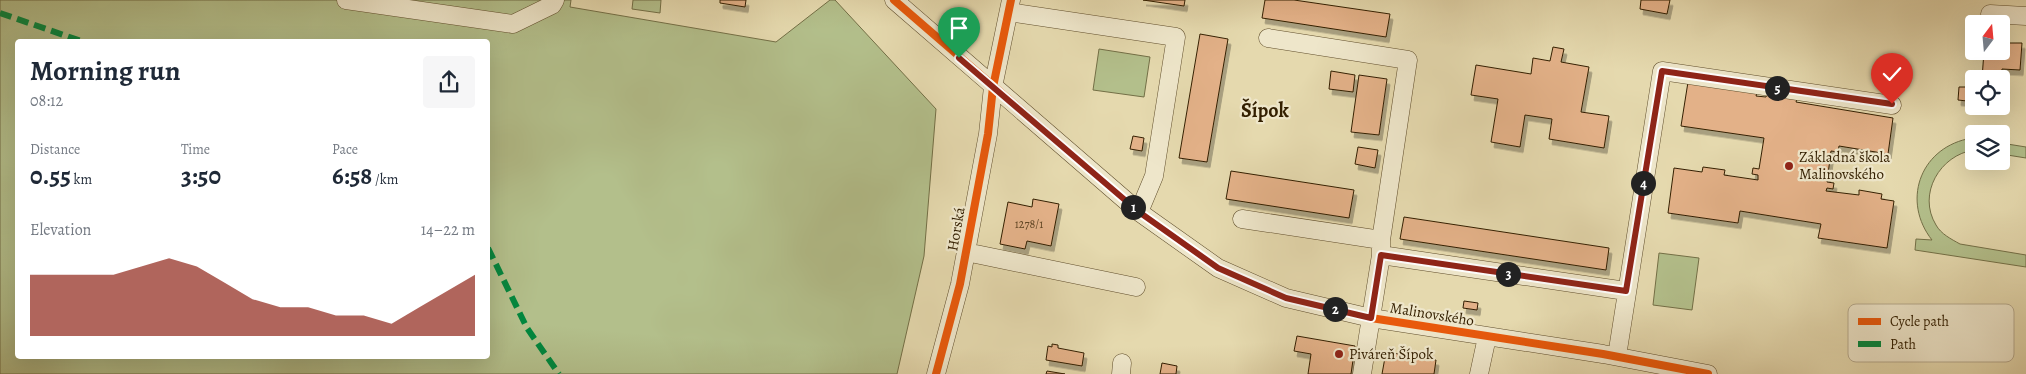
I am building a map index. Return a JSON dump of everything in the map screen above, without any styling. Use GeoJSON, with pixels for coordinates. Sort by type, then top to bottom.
{"type":"FeatureCollection","features":[{"type":"Feature","properties":{"kind":"street"},"geometry":{"type":"LineString","coordinates":[[346,0],[513,24],[552,5],[555,0]]}},
{"type":"Feature","properties":{"kind":"street","name":"Malinovského"},"geometry":{"type":"LineString","coordinates":[[894,0],[1139,212],[1218,268],[1286,298],[1371,318],[1617,356],[1708,374]]}},
{"type":"Feature","properties":{"kind":"street"},"geometry":{"type":"LineString","coordinates":[[1010,6],[1176,37],[1154,176],[1139,212]]}},
{"type":"Feature","properties":{"kind":"street","name":"Horská"},"geometry":{"type":"LineString","coordinates":[[936,374],[960,284],[1010,6]]}},
{"type":"Feature","properties":{"kind":"street"},"geometry":{"type":"LineString","coordinates":[[1990,14],[2026,16]]}},
{"type":"Feature","properties":{"kind":"street"},"geometry":{"type":"LineString","coordinates":[[1268,38],[1408,60],[1362,374]]}},
{"type":"Feature","properties":{"kind":"street"},"geometry":{"type":"LineString","coordinates":[[1617,356],[1662,71],[1892,104]]}},
{"type":"Feature","properties":{"kind":"street"},"geometry":{"type":"LineString","coordinates":[[989,122],[1018,109]]}},
{"type":"Feature","properties":{"kind":"street"},"geometry":{"type":"LineString","coordinates":[[1242,219],[1381,248],[1626,291]]}},
{"type":"Feature","properties":{"kind":"street"},"geometry":{"type":"LineString","coordinates":[[966,252],[1136,287]]}},
{"type":"Feature","properties":{"kind":"street"},"geometry":{"type":"LineString","coordinates":[[1480,374],[1487,337]]}},
{"type":"Feature","properties":{"kind":"green space"},"geometry":{"type":"Polygon","coordinates":[[[0,0],[571,0],[570,7],[776,42],[830,0],[835,0],[936,109],[924,256],[897,374],[0,374],[0,0]]]}},
{"type":"Feature","properties":{"kind":"green space"},"geometry":{"type":"Polygon","coordinates":[[[633,0],[661,0],[660,13],[632,9],[633,0]]]}},
{"type":"Feature","properties":{"kind":"green space"},"geometry":{"type":"Polygon","coordinates":[[[1099,49],[1150,57],[1144,97],[1093,90],[1099,49]]]}},
{"type":"Feature","properties":{"kind":"green space"},"geometry":{"type":"Polygon","coordinates":[[[1965,140],[1965,152],[1951,159],[1935,178],[1929,201],[1936,225],[1943,234],[1960,244],[2026,255],[2026,267],[1915,250],[1916,239],[1932,240],[1923,225],[1918,210],[1917,194],[1920,179],[1927,166],[1937,154],[1950,145],[1965,140]]]}},
{"type":"Feature","properties":{"kind":"green space"},"geometry":{"type":"Polygon","coordinates":[[[2010,144],[2026,147],[2026,158],[2010,155],[2010,144]]]}},
{"type":"Feature","properties":{"kind":"green space"},"geometry":{"type":"Polygon","coordinates":[[[1659,253],[1699,258],[1692,310],[1653,305],[1659,253]]]}},
{"type":"Feature","properties":{"kind":"building"},"geometry":{"type":"Polygon","coordinates":[[[720,0],[746,0],[745,7],[720,3],[720,0]]]}},
{"type":"Feature","properties":{"kind":"building"},"geometry":{"type":"Polygon","coordinates":[[[1143,0],[1185,0],[1184,6],[1143,0]]]}},
{"type":"Feature","properties":{"kind":"building"},"geometry":{"type":"Polygon","coordinates":[[[1265,0],[1294,0],[1390,14],[1386,37],[1262,18],[1265,0]]]}},
{"type":"Feature","properties":{"kind":"building"},"geometry":{"type":"Polygon","coordinates":[[[1641,0],[1670,0],[1667,14],[1640,9],[1641,0]]]}},
{"type":"Feature","properties":{"kind":"building"},"geometry":{"type":"Polygon","coordinates":[[[1200,34],[1228,39],[1207,162],[1179,158],[1200,34]]]}},
{"type":"Feature","properties":{"kind":"building"},"geometry":{"type":"Polygon","coordinates":[[[2010,43],[2022,43],[2020,70],[1983,70],[1983,60],[2010,60],[2010,43]]]}},
{"type":"Feature","properties":{"kind":"building"},"geometry":{"type":"Polygon","coordinates":[[[1553,47],[1564,49],[1561,62],[1589,67],[1581,112],[1609,116],[1604,148],[1549,139],[1552,119],[1525,115],[1520,147],[1491,142],[1498,99],[1471,95],[1476,65],[1531,74],[1533,58],[1550,61],[1553,47]]]}},
{"type":"Feature","properties":{"kind":"building"},"geometry":{"type":"Polygon","coordinates":[[[1331,71],[1355,75],[1353,92],[1329,89],[1331,71]]]}},
{"type":"Feature","properties":{"kind":"building"},"geometry":{"type":"Polygon","coordinates":[[[1359,75],[1387,79],[1379,135],[1351,132],[1359,75]]]}},
{"type":"Feature","properties":{"kind":"building"},"geometry":{"type":"Polygon","coordinates":[[[1688,82],[1757,93],[1756,96],[1766,97],[1767,94],[1797,99],[1796,102],[1893,118],[1888,154],[1839,146],[1838,152],[1831,151],[1827,182],[1834,183],[1833,189],[1827,188],[1826,191],[1859,195],[1859,190],[1882,194],[1881,199],[1894,201],[1887,248],[1818,238],[1821,224],[1740,211],[1738,223],[1668,213],[1674,168],[1702,172],[1703,167],[1725,170],[1724,175],[1758,180],[1758,175],[1752,174],[1753,168],[1759,169],[1764,138],[1681,126],[1688,82]]]}},
{"type":"Feature","properties":{"kind":"building"},"geometry":{"type":"Polygon","coordinates":[[[1959,87],[1965,87],[1965,101],[1958,100],[1959,87]]]}},
{"type":"Feature","properties":{"kind":"building"},"geometry":{"type":"Polygon","coordinates":[[[1133,136],[1144,138],[1142,151],[1130,149],[1133,136]]]}},
{"type":"Feature","properties":{"kind":"building"},"geometry":{"type":"Polygon","coordinates":[[[1358,147],[1378,150],[1375,168],[1355,164],[1358,147]]]}},
{"type":"Feature","properties":{"kind":"building"},"geometry":{"type":"Polygon","coordinates":[[[1231,171],[1354,190],[1349,218],[1226,199],[1231,171]]]}},
{"type":"Feature","properties":{"kind":"building"},"geometry":{"type":"Polygon","coordinates":[[[1033,199],[1059,204],[1051,246],[1027,241],[1025,249],[1000,244],[1008,202],[1032,207],[1033,199]]]}},
{"type":"Feature","properties":{"kind":"building"},"geometry":{"type":"Polygon","coordinates":[[[1404,217],[1609,248],[1606,270],[1400,239],[1404,217]]]}},
{"type":"Feature","properties":{"kind":"building"},"geometry":{"type":"Polygon","coordinates":[[[1464,301],[1478,303],[1477,310],[1463,308],[1464,301]]]}},
{"type":"Feature","properties":{"kind":"building"},"geometry":{"type":"Polygon","coordinates":[[[1297,336],[1355,346],[1351,374],[1308,374],[1311,354],[1294,351],[1297,336]]]}},
{"type":"Feature","properties":{"kind":"building"},"geometry":{"type":"Polygon","coordinates":[[[1052,344],[1058,345],[1058,348],[1084,353],[1082,366],[1046,360],[1048,346],[1052,347],[1052,344]]]}},
{"type":"Feature","properties":{"kind":"building"},"geometry":{"type":"Polygon","coordinates":[[[1386,352],[1436,360],[1434,374],[1382,374],[1386,352]]]}},
{"type":"Feature","properties":{"kind":"building"},"geometry":{"type":"Polygon","coordinates":[[[1162,363],[1177,366],[1176,374],[1160,374],[1162,363]]]}},
{"type":"Feature","properties":{"kind":"building"},"geometry":{"type":"Polygon","coordinates":[[[1047,371],[1065,374],[1046,374],[1047,371]]]}},
{"type":"Feature","properties":{"kind":"marked path"},"geometry":{"type":"LineString","coordinates":[[0,13],[75,39]]}},
{"type":"Feature","properties":{"kind":"marked path"},"geometry":{"type":"LineString","coordinates":[[490,252],[527,328],[559,374]]}},
{"type":"Feature","properties":{"kind":"cycle path"},"geometry":{"type":"LineString","coordinates":[[894,0],[1139,212],[1218,268],[1286,298],[1371,318],[1603,354],[1708,374]]}},
{"type":"Feature","properties":{"kind":"cycle path"},"geometry":{"type":"LineString","coordinates":[[936,374],[960,284],[988,134],[993,87],[1011,0]]}},
{"type":"Feature","properties":{"kind":"place","name":"Základná škola Malinovského"},"geometry":{"type":"Point","coordinates":[1789,166]}},
{"type":"Feature","properties":{"kind":"place","name":"Piváreň Šípok"},"geometry":{"type":"Point","coordinates":[1339,354]}},
{"type":"Feature","properties":{"kind":"district","name":"Šípok"},"geometry":{"type":"Point","coordinates":[1265,110]}},
{"type":"Feature","properties":{"kind":"route"},"geometry":{"type":"LineString","coordinates":[[959,58],[1139,212],[1218,268],[1286,298],[1371,318],[1381,255],[1626,291],[1662,71],[1892,104]]}}]}
